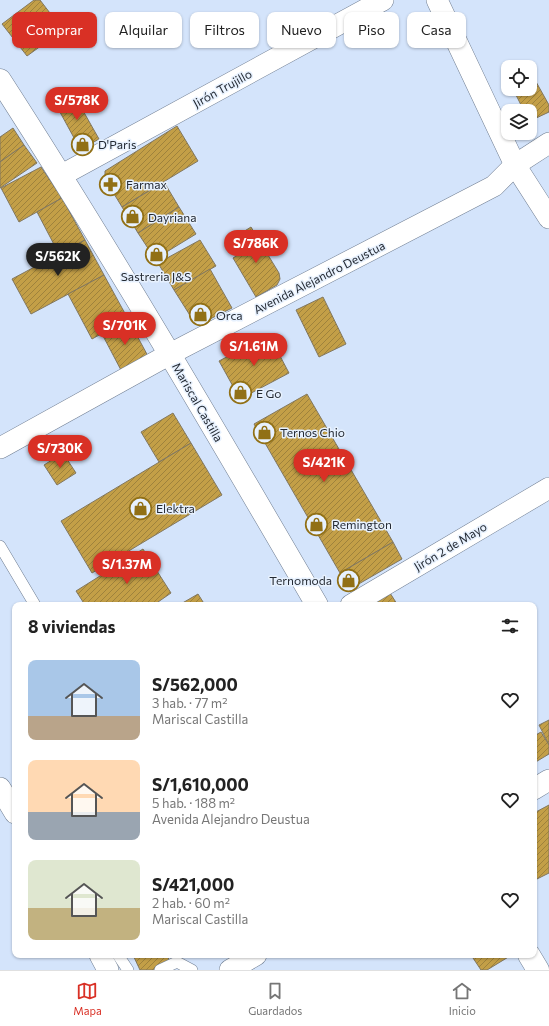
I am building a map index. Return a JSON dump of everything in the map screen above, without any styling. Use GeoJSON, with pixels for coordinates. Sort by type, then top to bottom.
{"type":"FeatureCollection","features":[{"type":"Feature","properties":{"kind":"highway","name":"Mariscal Castilla"},"geometry":{"type":"LineString","coordinates":[[0,80],[62,175],[170,354],[315,602]]}},
{"type":"Feature","properties":{"kind":"highway"},"geometry":{"type":"LineString","coordinates":[[531,958],[538,970]]}},
{"type":"Feature","properties":{"kind":"street","name":"Jirón Trujillo"},"geometry":{"type":"LineString","coordinates":[[62,175],[383,0]]}},
{"type":"Feature","properties":{"kind":"street"},"geometry":{"type":"LineString","coordinates":[[437,0],[515,165],[549,218]]}},
{"type":"Feature","properties":{"kind":"street","name":"Avenida Alejandro Deustua"},"geometry":{"type":"LineString","coordinates":[[0,448],[170,354],[494,186],[515,165],[549,144]]}},
{"type":"Feature","properties":{"kind":"street","name":"Jirón 2 de Mayo"},"geometry":{"type":"LineString","coordinates":[[356,602],[549,488]]}},
{"type":"Feature","properties":{"kind":"street"},"geometry":{"type":"LineString","coordinates":[[537,787],[549,780]]}},
{"type":"Feature","properties":{"kind":"street"},"geometry":{"type":"LineString","coordinates":[[102,958],[108,970]]}},
{"type":"Feature","properties":{"kind":"street"},"geometry":{"type":"LineString","coordinates":[[230,970],[251,958]]}},
{"type":"Feature","properties":{"kind":"lane"},"geometry":{"type":"LineString","coordinates":[[0,546],[33,602]]}},
{"type":"Feature","properties":{"kind":"lane"},"geometry":{"type":"LineString","coordinates":[[120,958],[128,970]]}},
{"type":"Feature","properties":{"kind":"lane"},"geometry":{"type":"LineString","coordinates":[[160,970],[177,962],[192,970]]}},
{"type":"Feature","properties":{"kind":"building"},"geometry":{"type":"Polygon","coordinates":[[[34,0],[40,0],[49,12],[18,12],[34,0]]]}},
{"type":"Feature","properties":{"kind":"building"},"geometry":{"type":"Polygon","coordinates":[[[12,16],[12,37],[2,24],[12,16]]]}},
{"type":"Feature","properties":{"kind":"building"},"geometry":{"type":"Polygon","coordinates":[[[21,48],[38,48],[27,56],[21,48]]]}},
{"type":"Feature","properties":{"kind":"building"},"geometry":{"type":"Polygon","coordinates":[[[537,84],[549,105],[549,112],[537,118],[537,104],[520,104],[516,96],[537,96],[537,84]]]}},
{"type":"Feature","properties":{"kind":"building"},"geometry":{"type":"Polygon","coordinates":[[[73,93],[99,139],[85,147],[79,147],[55,103],[73,93]]]}},
{"type":"Feature","properties":{"kind":"building"},"geometry":{"type":"Polygon","coordinates":[[[177,126],[198,161],[122,207],[105,179],[105,171],[177,126]]]}},
{"type":"Feature","properties":{"kind":"building"},"geometry":{"type":"Polygon","coordinates":[[[13,128],[24,145],[0,162],[0,137],[13,128]]]}},
{"type":"Feature","properties":{"kind":"building"},"geometry":{"type":"Polygon","coordinates":[[[24,145],[37,163],[0,188],[0,162],[24,145]]]}},
{"type":"Feature","properties":{"kind":"building"},"geometry":{"type":"Polygon","coordinates":[[[41,167],[62,198],[19,222],[1,188],[41,167]]]}},
{"type":"Feature","properties":{"kind":"building"},"geometry":{"type":"Polygon","coordinates":[[[164,182],[179,207],[138,233],[122,207],[164,182]]]}},
{"type":"Feature","properties":{"kind":"building"},"geometry":{"type":"Polygon","coordinates":[[[62,198],[85,240],[59,254],[37,212],[62,198]]]}},
{"type":"Feature","properties":{"kind":"building"},"geometry":{"type":"Polygon","coordinates":[[[179,207],[196,234],[155,259],[138,233],[179,207]]]}},
{"type":"Feature","properties":{"kind":"building"},"geometry":{"type":"Polygon","coordinates":[[[251,227],[279,273],[280,279],[277,285],[256,297],[233,258],[244,251],[235,237],[251,227]]]}},
{"type":"Feature","properties":{"kind":"building"},"geometry":{"type":"Polygon","coordinates":[[[85,240],[104,275],[31,314],[12,279],[85,240]]]}},
{"type":"Feature","properties":{"kind":"building"},"geometry":{"type":"Polygon","coordinates":[[[200,240],[216,266],[174,290],[158,263],[200,240]]]}},
{"type":"Feature","properties":{"kind":"building"},"geometry":{"type":"Polygon","coordinates":[[[210,269],[232,308],[208,320],[191,317],[174,290],[210,269]]]}},
{"type":"Feature","properties":{"kind":"building"},"geometry":{"type":"Polygon","coordinates":[[[104,275],[128,319],[92,339],[68,294],[104,275]]]}},
{"type":"Feature","properties":{"kind":"building"},"geometry":{"type":"Polygon","coordinates":[[[323,297],[346,344],[319,357],[296,310],[323,297]]]}},
{"type":"Feature","properties":{"kind":"building"},"geometry":{"type":"Polygon","coordinates":[[[128,319],[149,358],[122,372],[102,334],[128,319]]]}},
{"type":"Feature","properties":{"kind":"building"},"geometry":{"type":"Polygon","coordinates":[[[269,335],[289,373],[240,399],[219,361],[269,335]]]}},
{"type":"Feature","properties":{"kind":"building"},"geometry":{"type":"Polygon","coordinates":[[[307,394],[393,542],[340,573],[254,424],[307,394]]]}},
{"type":"Feature","properties":{"kind":"building"},"geometry":{"type":"Polygon","coordinates":[[[173,413],[191,443],[159,462],[141,432],[173,413]]]}},
{"type":"Feature","properties":{"kind":"building","name":"Elektra"},"geometry":{"type":"Polygon","coordinates":[[[191,443],[222,495],[92,573],[61,521],[191,443]]]}},
{"type":"Feature","properties":{"kind":"building"},"geometry":{"type":"Polygon","coordinates":[[[63,453],[76,473],[57,485],[44,465],[63,453]]]}},
{"type":"Feature","properties":{"kind":"building"},"geometry":{"type":"Polygon","coordinates":[[[393,542],[402,559],[350,589],[340,573],[393,542]]]}},
{"type":"Feature","properties":{"kind":"building"},"geometry":{"type":"Polygon","coordinates":[[[143,549],[171,593],[158,602],[83,602],[76,591],[143,549]]]}},
{"type":"Feature","properties":{"kind":"building"},"geometry":{"type":"Polygon","coordinates":[[[390,593],[396,602],[376,602],[390,593]]]}},
{"type":"Feature","properties":{"kind":"building"},"geometry":{"type":"Polygon","coordinates":[[[198,594],[203,602],[184,602],[198,594]]]}},
{"type":"Feature","properties":{"kind":"building"},"geometry":{"type":"Polygon","coordinates":[[[549,720],[549,745],[539,725],[549,720]]]}},
{"type":"Feature","properties":{"kind":"building"},"geometry":{"type":"Polygon","coordinates":[[[541,732],[549,745],[549,754],[537,761],[537,734],[541,732]]]}},
{"type":"Feature","properties":{"kind":"building"},"geometry":{"type":"Polygon","coordinates":[[[549,805],[549,873],[537,879],[537,811],[549,805]]]}},
{"type":"Feature","properties":{"kind":"building"},"geometry":{"type":"Polygon","coordinates":[[[134,958],[168,958],[170,962],[153,970],[140,970],[134,958]]]}},
{"type":"Feature","properties":{"kind":"building"},"geometry":{"type":"Polygon","coordinates":[[[473,958],[507,958],[487,970],[481,970],[473,958]]]}},
{"type":"Feature","properties":{"kind":"place","name":"D'Paris"},"geometry":{"type":"Point","coordinates":[83,144]}},
{"type":"Feature","properties":{"kind":"place","name":"Farmax"},"geometry":{"type":"Point","coordinates":[110,184]}},
{"type":"Feature","properties":{"kind":"place","name":"Dayriana"},"geometry":{"type":"Point","coordinates":[133,217]}},
{"type":"Feature","properties":{"kind":"place","name":"Sastreria J&S"},"geometry":{"type":"Point","coordinates":[156,255]}},
{"type":"Feature","properties":{"kind":"place","name":"Orca"},"geometry":{"type":"Point","coordinates":[201,315]}},
{"type":"Feature","properties":{"kind":"place","name":"E Go"},"geometry":{"type":"Point","coordinates":[240,393]}},
{"type":"Feature","properties":{"kind":"place","name":"Ternos Chio"},"geometry":{"type":"Point","coordinates":[264,432]}},
{"type":"Feature","properties":{"kind":"place","name":"Elektra"},"geometry":{"type":"Point","coordinates":[141,508]}},
{"type":"Feature","properties":{"kind":"place","name":"Remington"},"geometry":{"type":"Point","coordinates":[317,524]}},
{"type":"Feature","properties":{"kind":"place","name":"Ternomoda"},"geometry":{"type":"Point","coordinates":[348,580]}}]}
